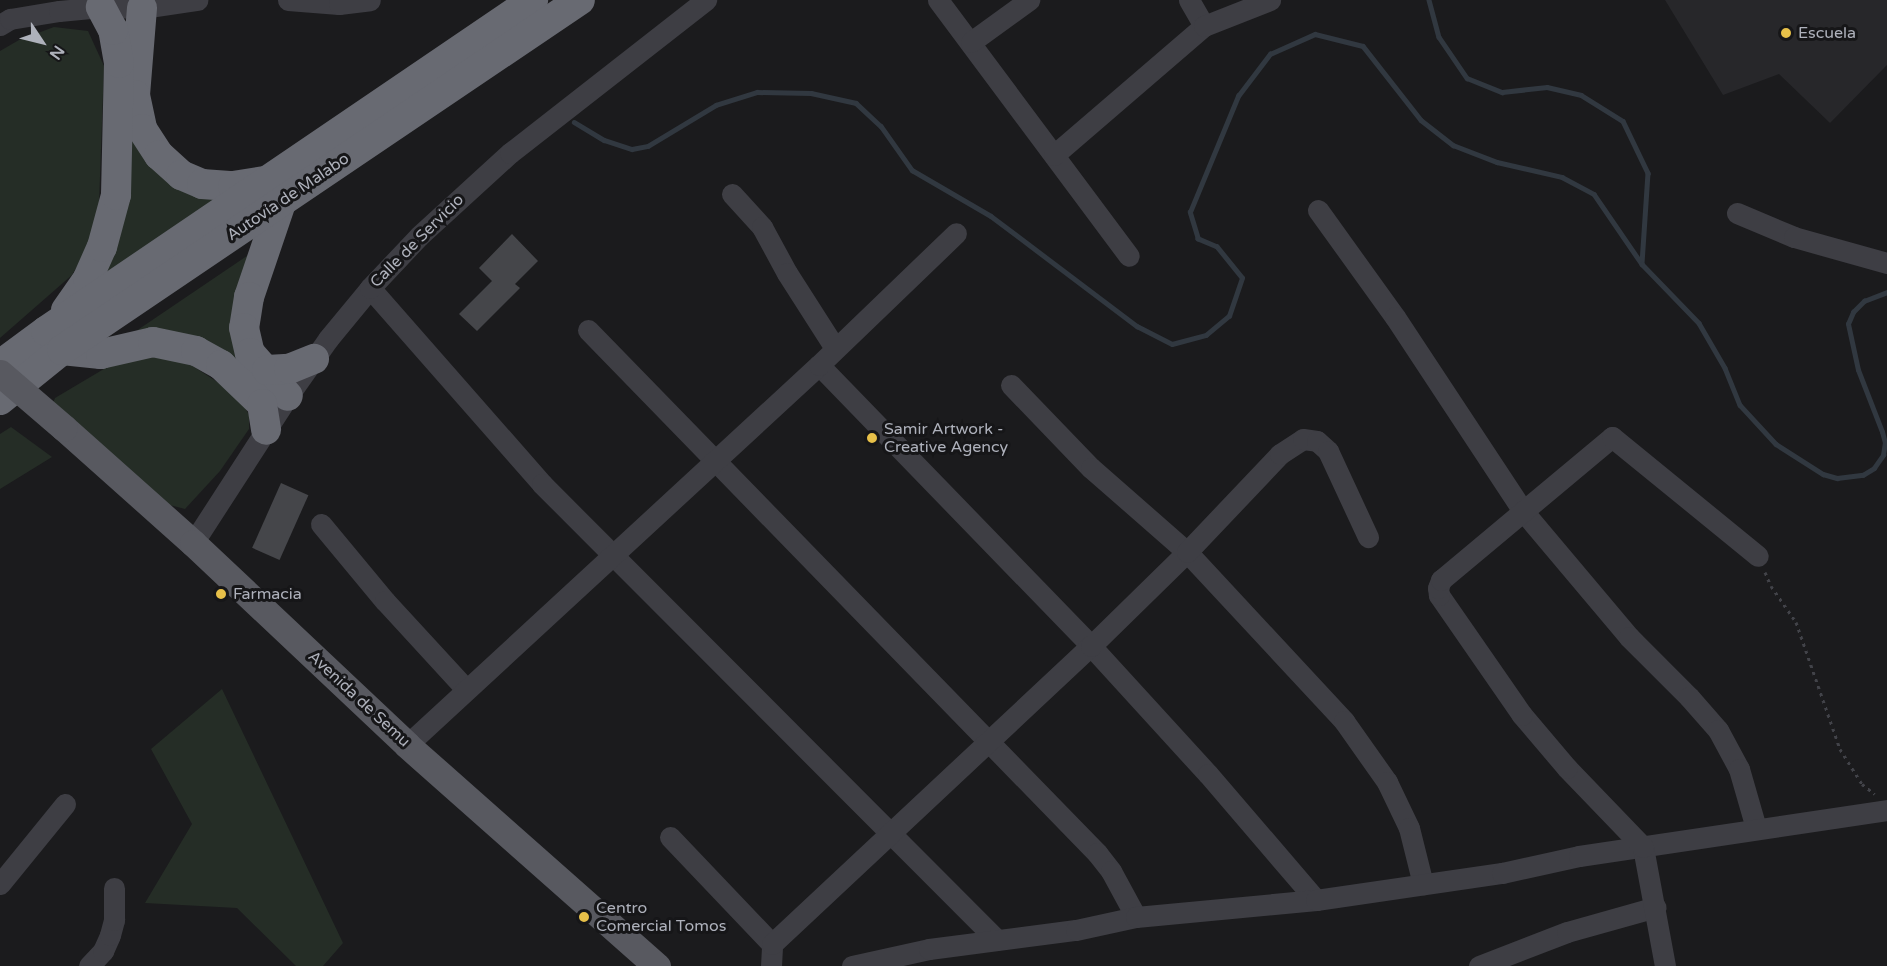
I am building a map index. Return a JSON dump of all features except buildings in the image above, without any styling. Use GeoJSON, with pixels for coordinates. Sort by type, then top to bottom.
{"type":"FeatureCollection","features":[{"type":"Feature","properties":{"kind":"highway","name":"Autovía de Malabo"},"geometry":{"type":"LineString","coordinates":[[0,365],[54,341],[277,189],[533,0]]}},
{"type":"Feature","properties":{"kind":"highway","name":"Autovía de Malabo"},"geometry":{"type":"LineString","coordinates":[[277,189],[382,135],[580,0]]}},
{"type":"Feature","properties":{"kind":"highway"},"geometry":{"type":"LineString","coordinates":[[140,4],[135,95],[142,129],[159,155],[181,175],[202,184],[277,189],[249,297],[244,328],[250,353],[288,396]]}},
{"type":"Feature","properties":{"kind":"highway"},"geometry":{"type":"LineString","coordinates":[[101,7],[112,30],[119,63],[114,208],[107,235],[88,278],[65,312],[54,341],[101,354],[153,342],[196,351],[221,365],[262,404],[266,430]]}},
{"type":"Feature","properties":{"kind":"highway","name":"Autovía de Malabo"},"geometry":{"type":"LineString","coordinates":[[0,400],[54,341]]}},
{"type":"Feature","properties":{"kind":"highway"},"geometry":{"type":"LineString","coordinates":[[267,370],[290,369],[314,359]]}},
{"type":"Feature","properties":{"kind":"main road","name":"Avenida de Semu"},"geometry":{"type":"LineString","coordinates":[[0,373],[193,543],[407,745],[657,966]]}},
{"type":"Feature","properties":{"kind":"street"},"geometry":{"type":"LineString","coordinates":[[0,25],[10,19],[101,7],[197,0]]}},
{"type":"Feature","properties":{"kind":"street"},"geometry":{"type":"LineString","coordinates":[[288,0],[339,4],[370,0]]}},
{"type":"Feature","properties":{"kind":"street","name":"Calle de Servicio"},"geometry":{"type":"LineString","coordinates":[[193,543],[314,359],[370,288],[419,236],[510,153],[706,0]]}},
{"type":"Feature","properties":{"kind":"street"},"geometry":{"type":"LineString","coordinates":[[938,0],[1129,256]]}},
{"type":"Feature","properties":{"kind":"street"},"geometry":{"type":"LineString","coordinates":[[971,42],[1029,0]]}},
{"type":"Feature","properties":{"kind":"street"},"geometry":{"type":"LineString","coordinates":[[1189,0],[1204,26]]}},
{"type":"Feature","properties":{"kind":"street"},"geometry":{"type":"LineString","coordinates":[[1054,155],[1204,26],[1270,0]]}},
{"type":"Feature","properties":{"kind":"street"},"geometry":{"type":"LineString","coordinates":[[732,194],[762,227],[787,273],[835,348]]}},
{"type":"Feature","properties":{"kind":"street"},"geometry":{"type":"LineString","coordinates":[[1318,210],[1395,317],[1523,511],[1629,637],[1689,697],[1718,730],[1739,769],[1756,828]]}},
{"type":"Feature","properties":{"kind":"street"},"geometry":{"type":"LineString","coordinates":[[1737,213],[1794,237],[1887,263]]}},
{"type":"Feature","properties":{"kind":"street"},"geometry":{"type":"LineString","coordinates":[[407,745],[715,458],[819,365],[956,233]]}},
{"type":"Feature","properties":{"kind":"street"},"geometry":{"type":"LineString","coordinates":[[370,288],[542,484],[611,556],[997,940]]}},
{"type":"Feature","properties":{"kind":"street"},"geometry":{"type":"LineString","coordinates":[[588,330],[715,458],[1096,853],[1111,871],[1136,917]]}},
{"type":"Feature","properties":{"kind":"street"},"geometry":{"type":"LineString","coordinates":[[819,365],[1091,646],[1208,774],[1316,900]]}},
{"type":"Feature","properties":{"kind":"street"},"geometry":{"type":"LineString","coordinates":[[1011,385],[1091,468],[1187,552],[1344,721],[1387,782],[1410,828],[1423,884]]}},
{"type":"Feature","properties":{"kind":"street"},"geometry":{"type":"LineString","coordinates":[[1665,966],[1644,847],[1567,768],[1522,715],[1439,595],[1438,588],[1441,580],[1612,436],[1758,556]]}},
{"type":"Feature","properties":{"kind":"street"},"geometry":{"type":"LineString","coordinates":[[771,966],[772,944],[1091,646],[1187,552],[1280,454],[1303,439],[1317,441],[1328,451],[1368,537]]}},
{"type":"Feature","properties":{"kind":"street"},"geometry":{"type":"LineString","coordinates":[[321,524],[386,601],[466,689]]}},
{"type":"Feature","properties":{"kind":"street"},"geometry":{"type":"LineString","coordinates":[[852,966],[929,949],[1076,930],[1136,917],[1316,900],[1502,873],[1579,856],[1756,828],[1883,803]]}},
{"type":"Feature","properties":{"kind":"street"},"geometry":{"type":"LineString","coordinates":[[0,884],[65,804]]}},
{"type":"Feature","properties":{"kind":"street"},"geometry":{"type":"LineString","coordinates":[[670,837],[772,944]]}},
{"type":"Feature","properties":{"kind":"street"},"geometry":{"type":"LineString","coordinates":[[89,966],[103,951],[111,935],[114,920],[114,888]]}},
{"type":"Feature","properties":{"kind":"street"},"geometry":{"type":"LineString","coordinates":[[1479,966],[1567,932],[1656,907]]}},
{"type":"Feature","properties":{"kind":"path"},"geometry":{"type":"LineString","coordinates":[[1758,556],[1771,586],[1796,622],[1840,749],[1862,784],[1883,803]]}},
{"type":"Feature","properties":{"kind":"shaded area","name":"Escuela"},"geometry":{"type":"Polygon","coordinates":[[[1665,0],[1887,0],[1887,65],[1830,123],[1779,74],[1723,95],[1665,0]]]}},
{"type":"Feature","properties":{"kind":"shaded area"},"geometry":{"type":"Polygon","coordinates":[[[54,27],[88,31],[104,66],[99,204],[91,243],[72,275],[0,338],[0,51],[19,40],[54,27]]]}},
{"type":"Feature","properties":{"kind":"shaded area"},"geometry":{"type":"Polygon","coordinates":[[[120,121],[142,149],[232,191],[80,294],[120,121]]]}},
{"type":"Feature","properties":{"kind":"shaded area"},"geometry":{"type":"Polygon","coordinates":[[[269,241],[243,294],[264,391],[205,348],[108,350],[269,241]]]}},
{"type":"Feature","properties":{"kind":"shaded area"},"geometry":{"type":"Polygon","coordinates":[[[162,356],[188,363],[239,396],[249,415],[249,429],[220,471],[185,509],[162,503],[53,403],[55,398],[119,360],[162,356]]]}},
{"type":"Feature","properties":{"kind":"shaded area"},"geometry":{"type":"Polygon","coordinates":[[[11,427],[52,457],[0,489],[0,434],[11,427]]]}},
{"type":"Feature","properties":{"kind":"shaded area"},"geometry":{"type":"Polygon","coordinates":[[[222,689],[343,943],[323,966],[296,966],[237,908],[145,903],[192,824],[151,749],[222,689]]]}},
{"type":"Feature","properties":{"kind":"waterway"},"geometry":{"type":"LineString","coordinates":[[1429,0],[1439,37],[1467,78],[1502,92],[1547,87],[1581,95],[1623,121],[1648,173],[1642,264]]}},
{"type":"Feature","properties":{"kind":"waterway"},"geometry":{"type":"LineString","coordinates":[[574,122],[604,140],[632,149],[648,146],[716,105],[757,92],[811,93],[856,103],[881,126],[912,170],[991,216],[1137,326],[1172,344],[1206,335],[1229,316],[1242,278],[1217,247],[1198,239],[1190,212],[1238,96],[1270,54],[1315,34],[1363,46],[1421,120],[1453,145],[1497,162],[1562,177],[1594,194],[1642,264],[1699,323],[1725,368],[1740,405],[1776,444],[1823,474],[1837,478],[1863,475],[1874,468],[1883,455],[1885,443],[1858,370],[1848,324],[1853,312],[1864,301],[1887,292]]}},
{"type":"Feature","properties":{"kind":"place","name":"Escuela"},"geometry":{"type":"Point","coordinates":[1786,33]}},
{"type":"Feature","properties":{"kind":"place","name":"Samir Artwork - Creative Agency"},"geometry":{"type":"Point","coordinates":[872,438]}},
{"type":"Feature","properties":{"kind":"place","name":"Farmacia"},"geometry":{"type":"Point","coordinates":[221,594]}},
{"type":"Feature","properties":{"kind":"place","name":"Centro Comercial Tomos"},"geometry":{"type":"Point","coordinates":[584,917]}}]}
